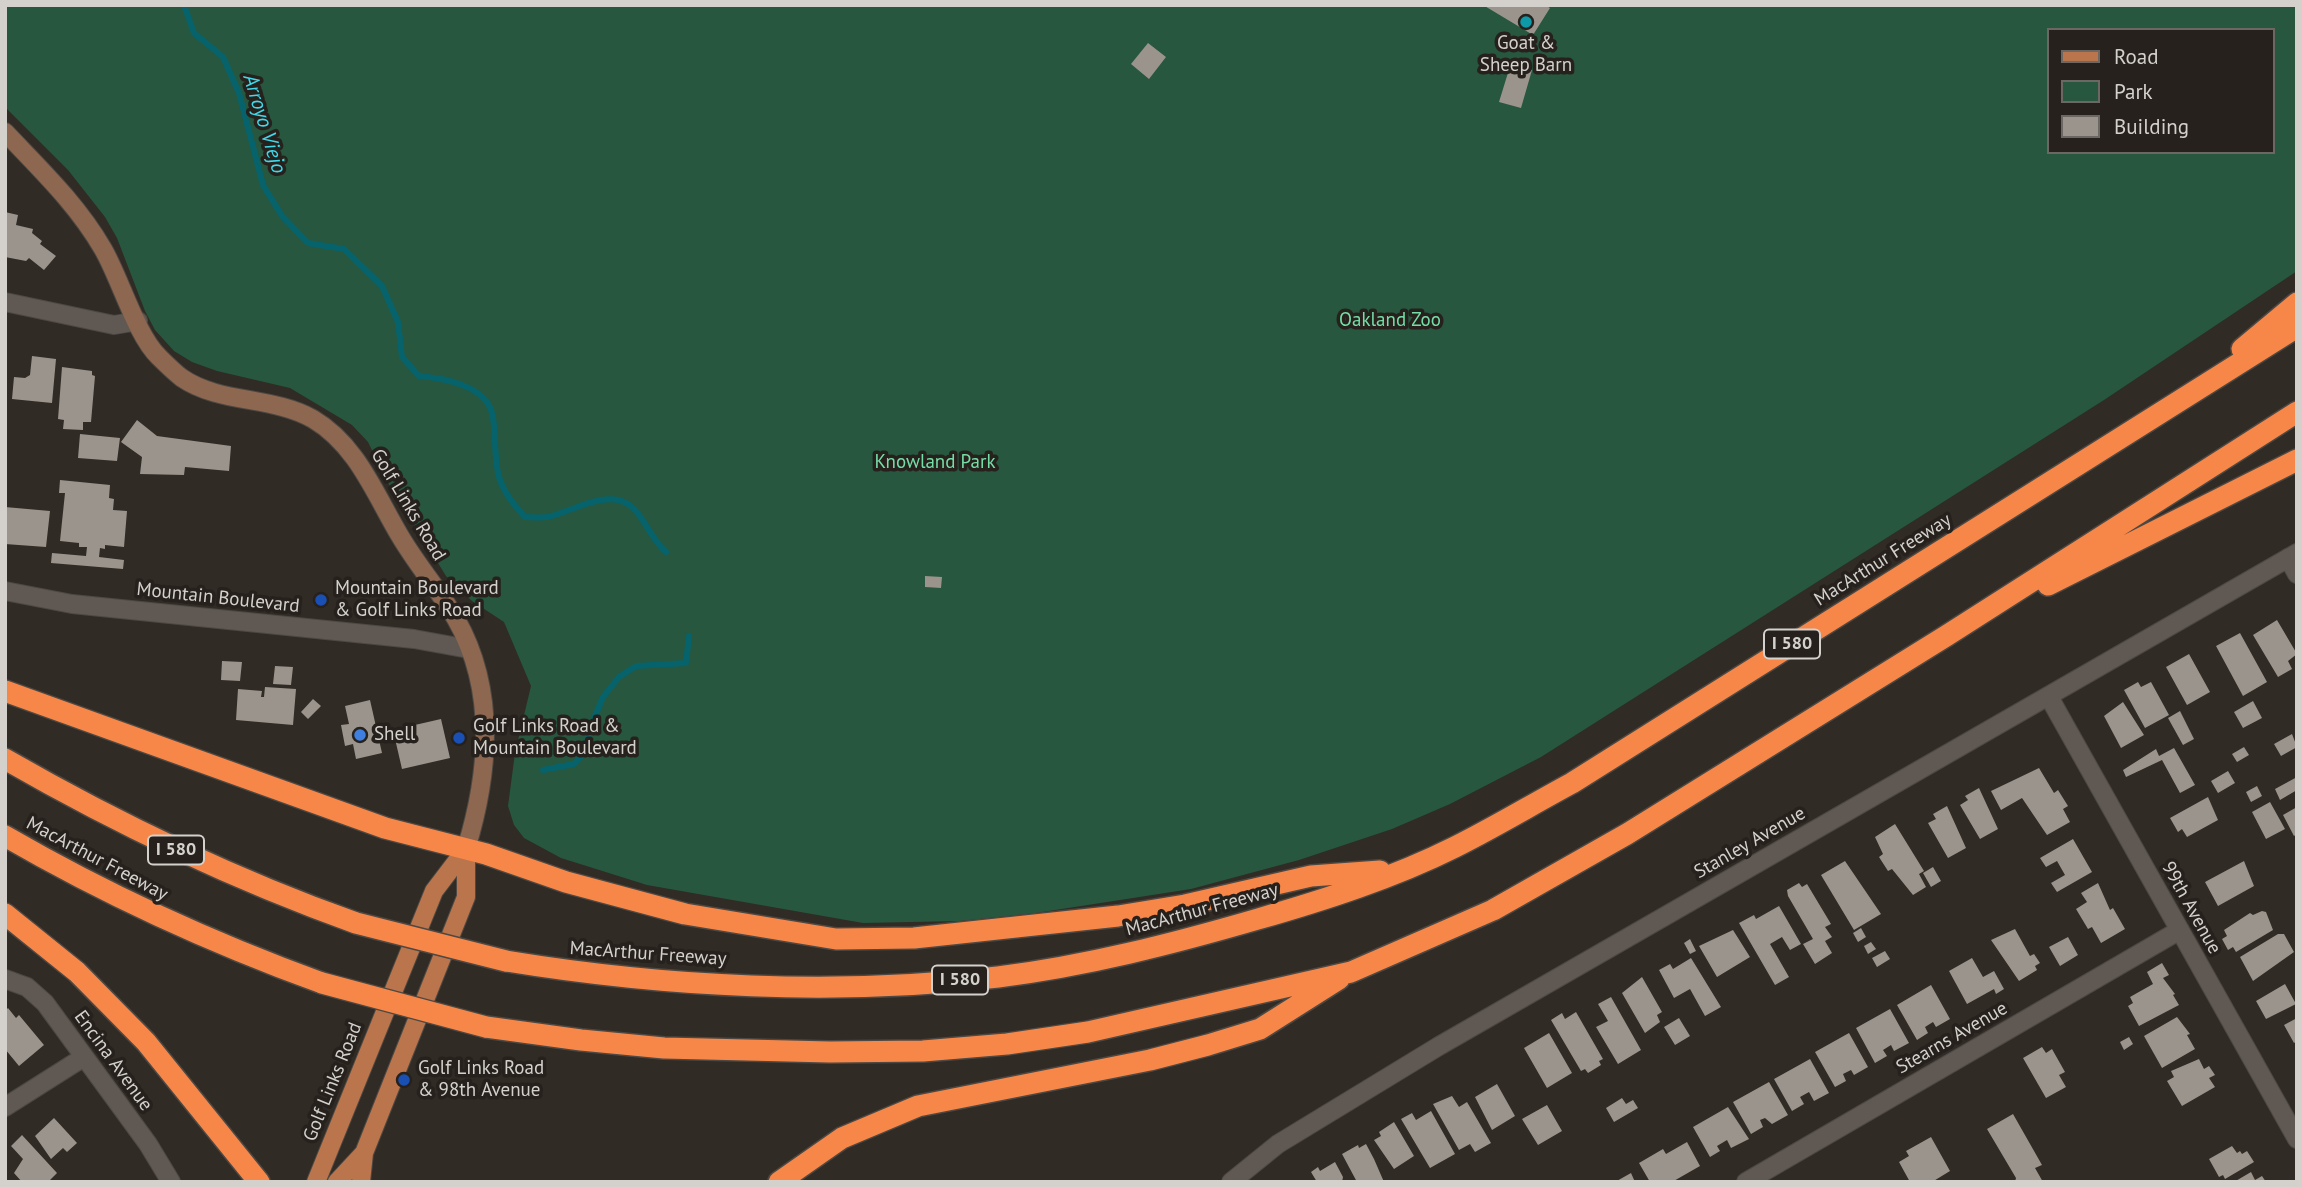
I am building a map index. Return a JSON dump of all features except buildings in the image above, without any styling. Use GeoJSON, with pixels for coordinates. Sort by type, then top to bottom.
{"type":"FeatureCollection","features":[{"type":"Feature","properties":{"kind":"highway"},"geometry":{"type":"LineString","coordinates":[[2175,404],[2297,303]]}},
{"type":"Feature","properties":{"kind":"highway","name":"MacArthur Freeway"},"geometry":{"type":"LineString","coordinates":[[5,759],[123,825],[273,893],[356,923],[506,961],[601,976],[745,984],[922,983],[1074,965],[1164,945],[1292,909],[1401,870],[1454,847],[1572,783],[2297,327]]}},
{"type":"Feature","properties":{"kind":"highway","name":"MacArthur Freeway"},"geometry":{"type":"LineString","coordinates":[[5,836],[166,921],[244,954],[322,983],[486,1027],[581,1041],[664,1048],[830,1052],[923,1051],[1007,1044],[1088,1032],[1351,972],[1515,898],[1627,834],[1946,636],[2297,412]]}},
{"type":"Feature","properties":{"kind":"highway"},"geometry":{"type":"LineString","coordinates":[[1946,636],[2297,460]]}},
{"type":"Feature","properties":{"kind":"highway"},"geometry":{"type":"LineString","coordinates":[[5,691],[384,828],[466,849],[685,914],[836,939],[914,938],[1118,916],[1185,905],[1311,876],[1401,870]]}},
{"type":"Feature","properties":{"kind":"highway"},"geometry":{"type":"LineString","coordinates":[[5,914],[77,972],[146,1042],[260,1182]]}},
{"type":"Feature","properties":{"kind":"highway"},"geometry":{"type":"LineString","coordinates":[[779,1182],[842,1138],[918,1106],[1150,1060],[1260,1029],[1351,972]]}},
{"type":"Feature","properties":{"kind":"main road","name":"Golf Links Road"},"geometry":{"type":"LineString","coordinates":[[5,132],[70,201],[103,249],[156,354],[183,379],[211,390],[290,408],[331,431],[362,468],[400,537],[457,621],[469,649],[478,681],[487,746],[484,782],[466,849],[466,897],[364,1153],[337,1182]]}},
{"type":"Feature","properties":{"kind":"main road","name":"Golf Links Road"},"geometry":{"type":"LineString","coordinates":[[316,1182],[434,891],[466,849]]}},
{"type":"Feature","properties":{"kind":"main road"},"geometry":{"type":"LineString","coordinates":[[361,1182],[364,1153]]}},
{"type":"Feature","properties":{"kind":"street"},"geometry":{"type":"LineString","coordinates":[[5,302],[114,325],[138,321]]}},
{"type":"Feature","properties":{"kind":"street","name":"Stanley Avenue"},"geometry":{"type":"LineString","coordinates":[[1231,1182],[1278,1144],[1438,1046],[2049,697],[2294,562]]}},
{"type":"Feature","properties":{"kind":"street","name":"Mountain Boulevard"},"geometry":{"type":"LineString","coordinates":[[5,591],[72,604],[414,639],[469,649]]}},
{"type":"Feature","properties":{"kind":"street","name":"99th Avenue"},"geometry":{"type":"LineString","coordinates":[[2049,697],[2297,1139]]}},
{"type":"Feature","properties":{"kind":"street","name":"Stearns Avenue"},"geometry":{"type":"LineString","coordinates":[[1746,1182],[2180,930]]}},
{"type":"Feature","properties":{"kind":"street","name":"Encina Avenue"},"geometry":{"type":"LineString","coordinates":[[6,979],[27,987],[45,1003],[171,1182]]}},
{"type":"Feature","properties":{"kind":"street"},"geometry":{"type":"LineString","coordinates":[[5,1107],[84,1057]]}},
{"type":"Feature","properties":{"kind":"green space","name":"Knowland Park"},"geometry":{"type":"Polygon","coordinates":[[[5,5],[2297,5],[2297,271],[2104,400],[1541,757],[1450,804],[1392,829],[1299,860],[1191,889],[1036,913],[960,921],[863,923],[647,885],[561,858],[524,838],[514,825],[508,806],[515,753],[531,686],[504,622],[472,601],[446,576],[388,483],[368,442],[352,425],[290,388],[217,371],[192,362],[174,351],[155,330],[145,311],[117,238],[105,217],[68,170],[5,107],[5,5]]]}},
{"type":"Feature","properties":{"kind":"waterway","name":"Arroyo Viejo"},"geometry":{"type":"LineString","coordinates":[[184,5],[194,33],[223,57],[239,93],[263,185],[282,216],[308,243],[344,249],[382,286],[398,322],[402,357],[419,376],[462,385],[488,403],[492,413],[499,477],[507,494],[525,517],[547,517],[598,500],[619,500],[634,509],[666,552]]}},
{"type":"Feature","properties":{"kind":"waterway","name":"Arroyo Viejo"},"geometry":{"type":"LineString","coordinates":[[543,770],[574,764],[585,752],[590,728],[603,697],[619,677],[636,666],[686,663],[689,636]]}},
{"type":"Feature","properties":{"kind":"place","name":"Goat & Sheep Barn"},"geometry":{"type":"Point","coordinates":[1526,22]}},
{"type":"Feature","properties":{"kind":"place","name":"Mountain Boulevard & Golf Links Road"},"geometry":{"type":"Point","coordinates":[321,600]}},
{"type":"Feature","properties":{"kind":"place","name":"Shell"},"geometry":{"type":"Point","coordinates":[360,735]}},
{"type":"Feature","properties":{"kind":"place","name":"Golf Links Road & Mountain Boulevard"},"geometry":{"type":"Point","coordinates":[459,738]}},
{"type":"Feature","properties":{"kind":"place","name":"Golf Links Road & 98th Avenue"},"geometry":{"type":"Point","coordinates":[404,1080]}},
{"type":"Feature","properties":{"kind":"park label","name":"Oakland Zoo"},"geometry":{"type":"Point","coordinates":[1390,321]}}]}
